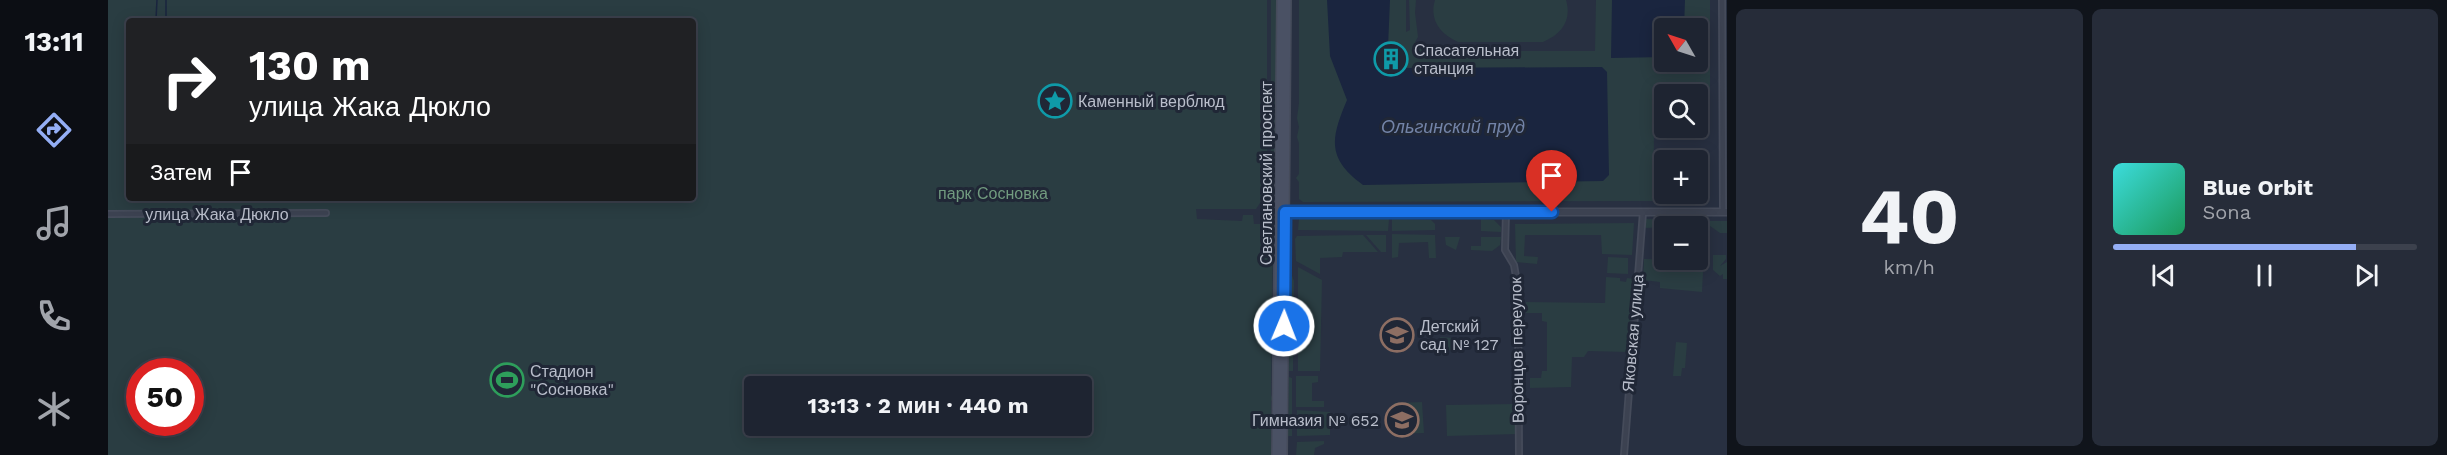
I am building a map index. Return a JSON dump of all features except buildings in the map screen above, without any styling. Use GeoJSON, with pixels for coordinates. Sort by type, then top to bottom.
{"type":"FeatureCollection","features":[{"type":"Feature","properties":{"kind":"main road","name":"Светлановский проспект"},"geometry":{"type":"LineString","coordinates":[[1281,0],[1283,455]]}},
{"type":"Feature","properties":{"kind":"main road","name":"Светлановский проспект"},"geometry":{"type":"LineString","coordinates":[[1276,455],[1287,0]]}},
{"type":"Feature","properties":{"kind":"street"},"geometry":{"type":"LineString","coordinates":[[1283,212],[1725,212],[1722,0]]}},
{"type":"Feature","properties":{"kind":"street","name":"Воронцов переулок"},"geometry":{"type":"LineString","coordinates":[[1506,212],[1505,250],[1514,265],[1518,288],[1519,455]]}},
{"type":"Feature","properties":{"kind":"street","name":"Яковская улица"},"geometry":{"type":"LineString","coordinates":[[1624,455],[1643,212]]}},
{"type":"Feature","properties":{"kind":"street","name":"улица Жака Дюкло"},"geometry":{"type":"LineString","coordinates":[[108,214],[326,213]]}},
{"type":"Feature","properties":{"kind":"green space","name":"парк Сосновка"},"geometry":{"type":"Polygon","coordinates":[[[108,0],[1267,0],[1267,197],[1264,197],[1256,209],[1196,209],[1197,219],[1242,221],[1243,215],[1253,215],[1254,224],[1262,224],[1263,219],[1273,224],[1271,395],[1273,400],[1271,401],[1271,455],[108,455],[108,0]]]}},
{"type":"Feature","properties":{"kind":"green space"},"geometry":{"type":"Polygon","coordinates":[[[1271,0],[1279,0],[1278,197],[1271,198],[1271,0]]]}},
{"type":"Feature","properties":{"kind":"green space"},"geometry":{"type":"Polygon","coordinates":[[[1299,0],[1406,0],[1406,32],[1410,30],[1409,0],[1416,0],[1418,37],[1415,42],[1426,51],[1595,51],[1596,0],[1710,0],[1710,113],[1708,113],[1708,84],[1654,84],[1653,201],[1303,202],[1299,199],[1299,182],[1296,178],[1299,174],[1297,118],[1299,0]]]}},
{"type":"Feature","properties":{"kind":"green space"},"geometry":{"type":"Polygon","coordinates":[[[1435,0],[1566,0],[1568,14],[1564,26],[1550,39],[1543,42],[1458,42],[1446,35],[1438,26],[1434,14],[1435,0]]]}},
{"type":"Feature","properties":{"kind":"green space"},"geometry":{"type":"Polygon","coordinates":[[[1299,219],[1389,219],[1388,231],[1298,230],[1299,219]]]}},
{"type":"Feature","properties":{"kind":"green space"},"geometry":{"type":"Polygon","coordinates":[[[1392,219],[1431,220],[1435,224],[1435,230],[1392,231],[1392,219]]]}},
{"type":"Feature","properties":{"kind":"green space"},"geometry":{"type":"Polygon","coordinates":[[[1481,219],[1494,220],[1501,227],[1501,232],[1481,231],[1481,219]]]}},
{"type":"Feature","properties":{"kind":"green space"},"geometry":{"type":"Polygon","coordinates":[[[1644,219],[1654,219],[1654,228],[1644,228],[1644,219]]]}},
{"type":"Feature","properties":{"kind":"green space"},"geometry":{"type":"Polygon","coordinates":[[[1708,221],[1727,221],[1727,233],[1720,233],[1708,225],[1708,221]]]}},
{"type":"Feature","properties":{"kind":"green space"},"geometry":{"type":"Polygon","coordinates":[[[1634,223],[1632,255],[1602,254],[1601,235],[1525,235],[1524,256],[1538,257],[1537,264],[1516,262],[1515,224],[1634,223]]]}},
{"type":"Feature","properties":{"kind":"green space"},"geometry":{"type":"Polygon","coordinates":[[[1392,234],[1435,235],[1436,258],[1429,258],[1428,242],[1399,243],[1398,257],[1392,258],[1392,234]]]}},
{"type":"Feature","properties":{"kind":"green space"},"geometry":{"type":"Polygon","coordinates":[[[1363,235],[1378,252],[1343,252],[1342,257],[1320,258],[1320,274],[1296,261],[1295,239],[1297,236],[1363,235]]]}},
{"type":"Feature","properties":{"kind":"green space"},"geometry":{"type":"Polygon","coordinates":[[[1366,235],[1386,235],[1386,252],[1381,252],[1366,235]]]}},
{"type":"Feature","properties":{"kind":"green space"},"geometry":{"type":"Polygon","coordinates":[[[1445,237],[1460,237],[1456,250],[1446,245],[1445,237]]]}},
{"type":"Feature","properties":{"kind":"green space"},"geometry":{"type":"Polygon","coordinates":[[[1481,237],[1501,237],[1500,245],[1492,251],[1471,250],[1471,246],[1481,246],[1481,237]]]}},
{"type":"Feature","properties":{"kind":"green space"},"geometry":{"type":"Polygon","coordinates":[[[1713,255],[1726,255],[1726,259],[1720,266],[1727,262],[1727,279],[1723,279],[1723,274],[1720,276],[1713,270],[1713,255]]]}},
{"type":"Feature","properties":{"kind":"green space"},"geometry":{"type":"Polygon","coordinates":[[[1608,257],[1628,258],[1628,274],[1607,273],[1608,257]]]}},
{"type":"Feature","properties":{"kind":"green space"},"geometry":{"type":"Polygon","coordinates":[[[1644,259],[1654,259],[1654,270],[1703,270],[1702,292],[1660,288],[1660,282],[1643,280],[1644,259]]]}},
{"type":"Feature","properties":{"kind":"green space"},"geometry":{"type":"Polygon","coordinates":[[[1298,267],[1322,280],[1320,371],[1298,371],[1298,267]]]}},
{"type":"Feature","properties":{"kind":"green space"},"geometry":{"type":"Polygon","coordinates":[[[1290,270],[1294,281],[1293,371],[1289,371],[1290,270]]]}},
{"type":"Feature","properties":{"kind":"green space"},"geometry":{"type":"Polygon","coordinates":[[[1606,277],[1620,278],[1620,281],[1626,282],[1627,278],[1635,279],[1628,352],[1588,351],[1584,357],[1572,357],[1571,387],[1530,388],[1530,378],[1541,378],[1542,371],[1547,371],[1547,322],[1542,321],[1542,313],[1526,313],[1526,302],[1605,303],[1606,277]]]}},
{"type":"Feature","properties":{"kind":"green space"},"geometry":{"type":"Polygon","coordinates":[[[1440,337],[1452,338],[1452,350],[1439,350],[1440,337]]]}},
{"type":"Feature","properties":{"kind":"green space"},"geometry":{"type":"Polygon","coordinates":[[[1676,342],[1687,343],[1685,368],[1682,368],[1681,376],[1673,376],[1676,342]]]}},
{"type":"Feature","properties":{"kind":"green space"},"geometry":{"type":"Polygon","coordinates":[[[1296,376],[1318,376],[1318,382],[1312,383],[1312,401],[1324,401],[1324,407],[1296,407],[1296,376]]]}},
{"type":"Feature","properties":{"kind":"green space"},"geometry":{"type":"Polygon","coordinates":[[[1289,377],[1292,378],[1292,436],[1288,436],[1289,377]]]}},
{"type":"Feature","properties":{"kind":"green space"},"geometry":{"type":"Polygon","coordinates":[[[1422,402],[1424,433],[1395,434],[1394,403],[1422,402]]]}},
{"type":"Feature","properties":{"kind":"green space"},"geometry":{"type":"Polygon","coordinates":[[[1516,404],[1517,434],[1447,436],[1446,405],[1516,404]]]}},
{"type":"Feature","properties":{"kind":"green space"},"geometry":{"type":"Polygon","coordinates":[[[1297,410],[1330,412],[1330,435],[1297,436],[1297,410]]]}},
{"type":"Feature","properties":{"kind":"green space"},"geometry":{"type":"Polygon","coordinates":[[[1324,441],[1324,444],[1315,448],[1314,455],[1296,455],[1297,442],[1324,441]]]}},
{"type":"Feature","properties":{"kind":"water","name":"Ольгинский пруд"},"geometry":{"type":"Polygon","coordinates":[[[1327,0],[1390,0],[1387,71],[1396,71],[1399,68],[1602,67],[1607,72],[1609,175],[1603,181],[1363,185],[1343,166],[1335,147],[1335,136],[1347,100],[1330,56],[1327,0]]]}},
{"type":"Feature","properties":{"kind":"water"},"geometry":{"type":"Polygon","coordinates":[[[1612,0],[1685,0],[1684,18],[1654,18],[1654,57],[1611,58],[1612,0]]]}},
{"type":"Feature","properties":{"kind":"waterway"},"geometry":{"type":"LineString","coordinates":[[156,18],[157,0]]}},
{"type":"Feature","properties":{"kind":"waterway"},"geometry":{"type":"LineString","coordinates":[[166,0],[166,18]]}},
{"type":"Feature","properties":{"kind":"place","name":"Спасательная станция"},"geometry":{"type":"Point","coordinates":[1391,59]}},
{"type":"Feature","properties":{"kind":"place","name":"Каменный верблюд"},"geometry":{"type":"Point","coordinates":[1055,101]}},
{"type":"Feature","properties":{"kind":"place","name":"Детский сад № 127"},"geometry":{"type":"Point","coordinates":[1397,335]}},
{"type":"Feature","properties":{"kind":"place","name":"Стадион \"Сосновка\""},"geometry":{"type":"Point","coordinates":[507,380]}},
{"type":"Feature","properties":{"kind":"place","name":"Гимназия № 652"},"geometry":{"type":"Point","coordinates":[1402,420]}},
{"type":"Feature","properties":{"kind":"route"},"geometry":{"type":"LineString","coordinates":[[1284,326],[1285,212],[1552,212]]}}]}
